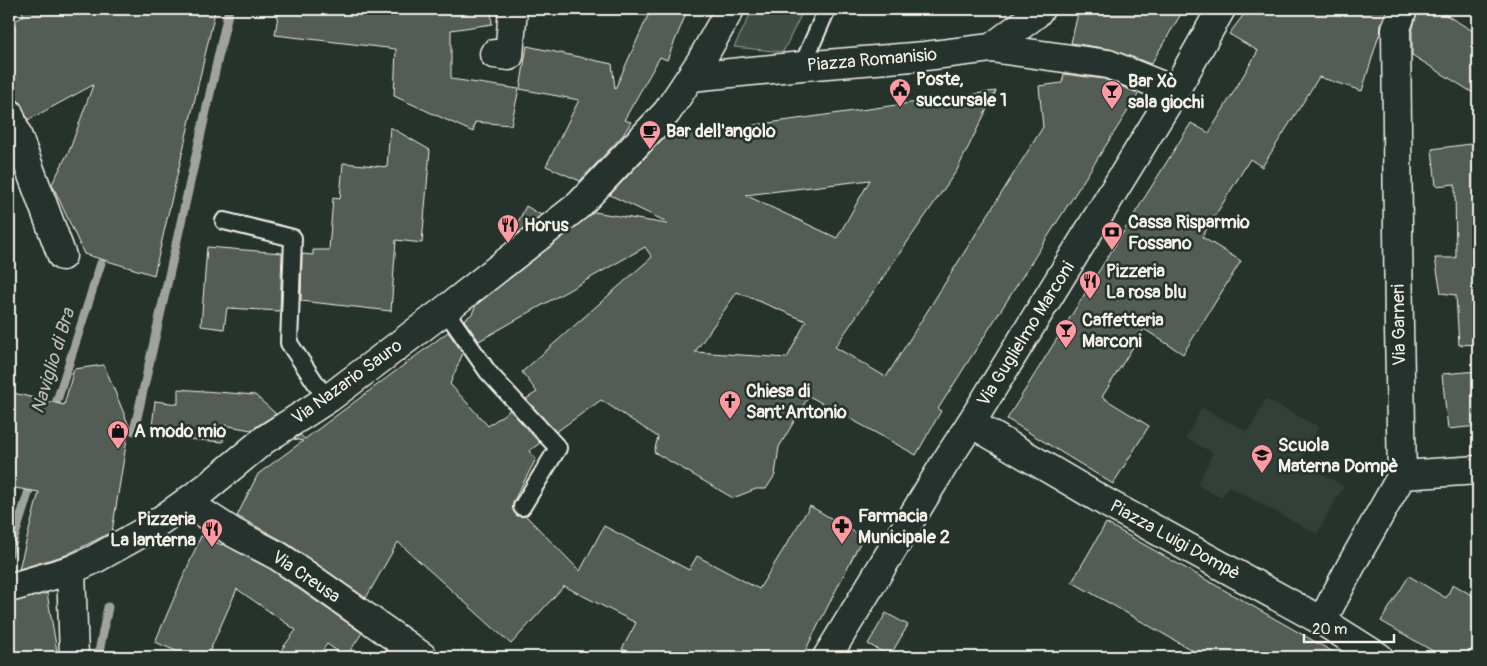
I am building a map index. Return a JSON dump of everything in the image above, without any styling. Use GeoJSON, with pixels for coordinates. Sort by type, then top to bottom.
{"type":"FeatureCollection","features":[{"type":"Feature","properties":{"kind":"street"},"geometry":{"type":"LineString","coordinates":[[494,54],[509,56],[513,9]]}},
{"type":"Feature","properties":{"kind":"street"},"geometry":{"type":"LineString","coordinates":[[691,77],[730,9]]}},
{"type":"Feature","properties":{"kind":"street"},"geometry":{"type":"LineString","coordinates":[[991,48],[1040,9]]}},
{"type":"Feature","properties":{"kind":"street","name":"Via Guglielmo Marconi"},"geometry":{"type":"LineString","coordinates":[[830,656],[945,463],[1176,91],[1221,9]]}},
{"type":"Feature","properties":{"kind":"street","name":"Via Garneri"},"geometry":{"type":"LineString","coordinates":[[1402,475],[1396,29],[1403,9]]}},
{"type":"Feature","properties":{"kind":"street","name":"Piazza Romanisio"},"geometry":{"type":"LineString","coordinates":[[691,77],[925,56],[991,48],[1108,64],[1176,91]]}},
{"type":"Feature","properties":{"kind":"street","name":"Via Nazario Sauro"},"geometry":{"type":"LineString","coordinates":[[9,588],[71,570],[147,530],[186,502],[264,440],[329,398],[579,205],[668,112],[691,77]]}},
{"type":"Feature","properties":{"kind":"street"},"geometry":{"type":"LineString","coordinates":[[9,113],[62,256]]}},
{"type":"Feature","properties":{"kind":"street","name":"Piazza Luigi Dompè"},"geometry":{"type":"LineString","coordinates":[[971,423],[1107,503],[1322,622],[1380,657]]}},
{"type":"Feature","properties":{"kind":"street"},"geometry":{"type":"LineString","coordinates":[[1322,622],[1402,475],[1478,470]]}},
{"type":"Feature","properties":{"kind":"street","name":"Via Creusa"},"geometry":{"type":"LineString","coordinates":[[186,502],[234,534],[278,556],[423,657]]}},
{"type":"Feature","properties":{"kind":"street"},"geometry":{"type":"LineString","coordinates":[[71,570],[74,657]]}},
{"type":"Feature","properties":{"kind":"lane"},"geometry":{"type":"LineString","coordinates":[[802,66],[827,9]]}},
{"type":"Feature","properties":{"kind":"lane"},"geometry":{"type":"LineString","coordinates":[[224,221],[293,238],[289,343],[319,388],[329,398]]}},
{"type":"Feature","properties":{"kind":"lane"},"geometry":{"type":"LineString","coordinates":[[445,310],[488,372],[558,448],[522,507]]}},
{"type":"Feature","properties":{"kind":"shaded area"},"geometry":{"type":"Polygon","coordinates":[[[753,9],[804,9],[783,52],[734,47],[753,9]]]}},
{"type":"Feature","properties":{"kind":"shaded area","name":"Scuola Materna Dompè"},"geometry":{"type":"Polygon","coordinates":[[[1266,399],[1319,427],[1300,462],[1344,486],[1317,534],[1228,486],[1221,498],[1197,485],[1213,453],[1186,438],[1202,408],[1248,432],[1266,399]]]}},
{"type":"Feature","properties":{"kind":"building"},"geometry":{"type":"Polygon","coordinates":[[[21,9],[203,9],[215,12],[154,275],[84,254],[52,184],[70,149],[93,85],[28,120],[19,101],[9,98],[9,24],[24,16],[21,9]]]}},
{"type":"Feature","properties":{"kind":"building"},"geometry":{"type":"Polygon","coordinates":[[[279,9],[491,9],[492,24],[451,30],[451,79],[519,89],[511,125],[475,122],[473,132],[394,96],[396,49],[275,35],[279,9]]]}},
{"type":"Feature","properties":{"kind":"building"},"geometry":{"type":"Polygon","coordinates":[[[651,9],[688,9],[667,60],[660,57],[624,120],[631,122],[623,135],[580,181],[546,166],[579,100],[520,89],[527,46],[612,64],[615,89],[651,9]]]}},
{"type":"Feature","properties":{"kind":"building"},"geometry":{"type":"Polygon","coordinates":[[[1079,9],[1184,9],[1151,64],[1110,49],[1071,43],[1079,9]]]}},
{"type":"Feature","properties":{"kind":"building"},"geometry":{"type":"Polygon","coordinates":[[[1248,9],[1387,9],[1362,91],[1319,77],[1262,167],[1250,159],[1202,237],[1241,261],[1183,354],[1144,329],[1102,397],[1149,426],[1113,484],[1007,419],[1191,123],[1209,133],[1258,51],[1229,34],[1248,9]]]}},
{"type":"Feature","properties":{"kind":"building"},"geometry":{"type":"Polygon","coordinates":[[[1418,9],[1436,9],[1478,34],[1478,96],[1412,55],[1412,32],[1418,9]]]}},
{"type":"Feature","properties":{"kind":"building"},"geometry":{"type":"Polygon","coordinates":[[[1064,74],[1104,79],[1138,95],[938,409],[941,411],[916,455],[809,396],[779,447],[775,475],[766,489],[756,489],[733,498],[654,452],[658,437],[601,400],[556,432],[526,399],[537,392],[522,372],[652,257],[645,247],[479,341],[464,320],[472,314],[476,305],[594,212],[667,224],[667,222],[610,195],[667,134],[719,130],[996,91],[957,170],[835,347],[886,377],[1043,127],[1039,86],[1062,83],[1064,74]],[[870,180],[745,195],[837,238],[870,180]],[[737,292],[695,352],[787,358],[806,321],[737,292]]]}},
{"type":"Feature","properties":{"kind":"building"},"geometry":{"type":"Polygon","coordinates":[[[390,127],[430,150],[422,243],[396,240],[391,311],[301,301],[302,254],[313,255],[313,250],[329,250],[333,198],[340,199],[343,163],[387,167],[390,127]]]}},
{"type":"Feature","properties":{"kind":"building"},"geometry":{"type":"Polygon","coordinates":[[[1478,143],[1478,344],[1459,345],[1456,295],[1441,293],[1435,258],[1456,258],[1455,184],[1436,186],[1432,149],[1478,143]]]}},
{"type":"Feature","properties":{"kind":"building"},"geometry":{"type":"Polygon","coordinates":[[[526,206],[541,215],[509,240],[526,206]]]}},
{"type":"Feature","properties":{"kind":"building"},"geometry":{"type":"Polygon","coordinates":[[[207,247],[282,253],[280,311],[227,308],[224,329],[201,326],[207,247]]]}},
{"type":"Feature","properties":{"kind":"building"},"geometry":{"type":"Polygon","coordinates":[[[448,332],[463,353],[450,384],[488,426],[510,410],[540,443],[529,451],[536,459],[513,502],[514,512],[517,516],[526,516],[580,571],[604,526],[689,570],[697,556],[759,589],[810,506],[863,537],[802,657],[639,657],[622,649],[636,623],[564,586],[511,644],[398,542],[366,598],[287,543],[237,516],[258,474],[303,441],[294,439],[300,435],[305,439],[448,332]]]}},
{"type":"Feature","properties":{"kind":"building"},"geometry":{"type":"Polygon","coordinates":[[[104,365],[129,426],[112,532],[66,555],[19,569],[39,492],[9,487],[9,392],[64,405],[74,369],[104,365]]]}},
{"type":"Feature","properties":{"kind":"building"},"geometry":{"type":"Polygon","coordinates":[[[1478,371],[1478,426],[1448,429],[1442,374],[1478,371]]]}},
{"type":"Feature","properties":{"kind":"building"},"geometry":{"type":"Polygon","coordinates":[[[178,389],[255,395],[276,414],[251,430],[224,425],[223,442],[151,436],[155,401],[178,404],[178,389]]]}},
{"type":"Feature","properties":{"kind":"building"},"geometry":{"type":"Polygon","coordinates":[[[1106,523],[1342,657],[1204,657],[1072,582],[1106,523]]]}},
{"type":"Feature","properties":{"kind":"building"},"geometry":{"type":"Polygon","coordinates":[[[201,536],[223,544],[270,569],[362,633],[346,657],[327,644],[318,657],[276,657],[296,630],[237,589],[207,657],[190,657],[155,642],[201,536]]]}},
{"type":"Feature","properties":{"kind":"building"},"geometry":{"type":"Polygon","coordinates":[[[1409,576],[1446,598],[1453,584],[1478,599],[1478,639],[1467,657],[1443,657],[1381,621],[1409,576]]]}},
{"type":"Feature","properties":{"kind":"building"},"geometry":{"type":"Polygon","coordinates":[[[47,593],[58,657],[9,657],[10,603],[47,593]]]}},
{"type":"Feature","properties":{"kind":"building"},"geometry":{"type":"Polygon","coordinates":[[[886,613],[908,625],[890,656],[868,644],[886,613]]]}},
{"type":"Feature","properties":{"kind":"waterway"},"geometry":{"type":"LineString","coordinates":[[134,431],[229,9]]}},
{"type":"Feature","properties":{"kind":"waterway","name":"Naviglio di Bra"},"geometry":{"type":"LineString","coordinates":[[53,413],[101,263]]}},
{"type":"Feature","properties":{"kind":"waterway","name":"Naviglio di Bra"},"geometry":{"type":"LineString","coordinates":[[9,554],[32,481]]}},
{"type":"Feature","properties":{"kind":"waterway"},"geometry":{"type":"LineString","coordinates":[[98,657],[108,607]]}},
{"type":"Feature","properties":{"kind":"place","name":"Poste, succursale 1"},"geometry":{"type":"Point","coordinates":[900,108]}},
{"type":"Feature","properties":{"kind":"place","name":"Bar Xò sala giochi"},"geometry":{"type":"Point","coordinates":[1112,110]}},
{"type":"Feature","properties":{"kind":"place","name":"Bar dell'angolo"},"geometry":{"type":"Point","coordinates":[650,150]}},
{"type":"Feature","properties":{"kind":"place","name":"Horus"},"geometry":{"type":"Point","coordinates":[508,244]}},
{"type":"Feature","properties":{"kind":"place","name":"Cassa Risparmio Fossano"},"geometry":{"type":"Point","coordinates":[1112,251]}},
{"type":"Feature","properties":{"kind":"place","name":"Pizzeria La rosa blu"},"geometry":{"type":"Point","coordinates":[1090,300]}},
{"type":"Feature","properties":{"kind":"place","name":"Caffetteria Marconi"},"geometry":{"type":"Point","coordinates":[1066,349]}},
{"type":"Feature","properties":{"kind":"place","name":"Chiesa di Sant'Antonio"},"geometry":{"type":"Point","coordinates":[730,420]}},
{"type":"Feature","properties":{"kind":"place","name":"A modo mio"},"geometry":{"type":"Point","coordinates":[118,450]}},
{"type":"Feature","properties":{"kind":"place","name":"Scuola Materna Dompè"},"geometry":{"type":"Point","coordinates":[1262,474]}},
{"type":"Feature","properties":{"kind":"place","name":"Farmacia Municipale 2"},"geometry":{"type":"Point","coordinates":[842,545]}},
{"type":"Feature","properties":{"kind":"place","name":"Pizzeria La lanterna"},"geometry":{"type":"Point","coordinates":[212,548]}}]}
